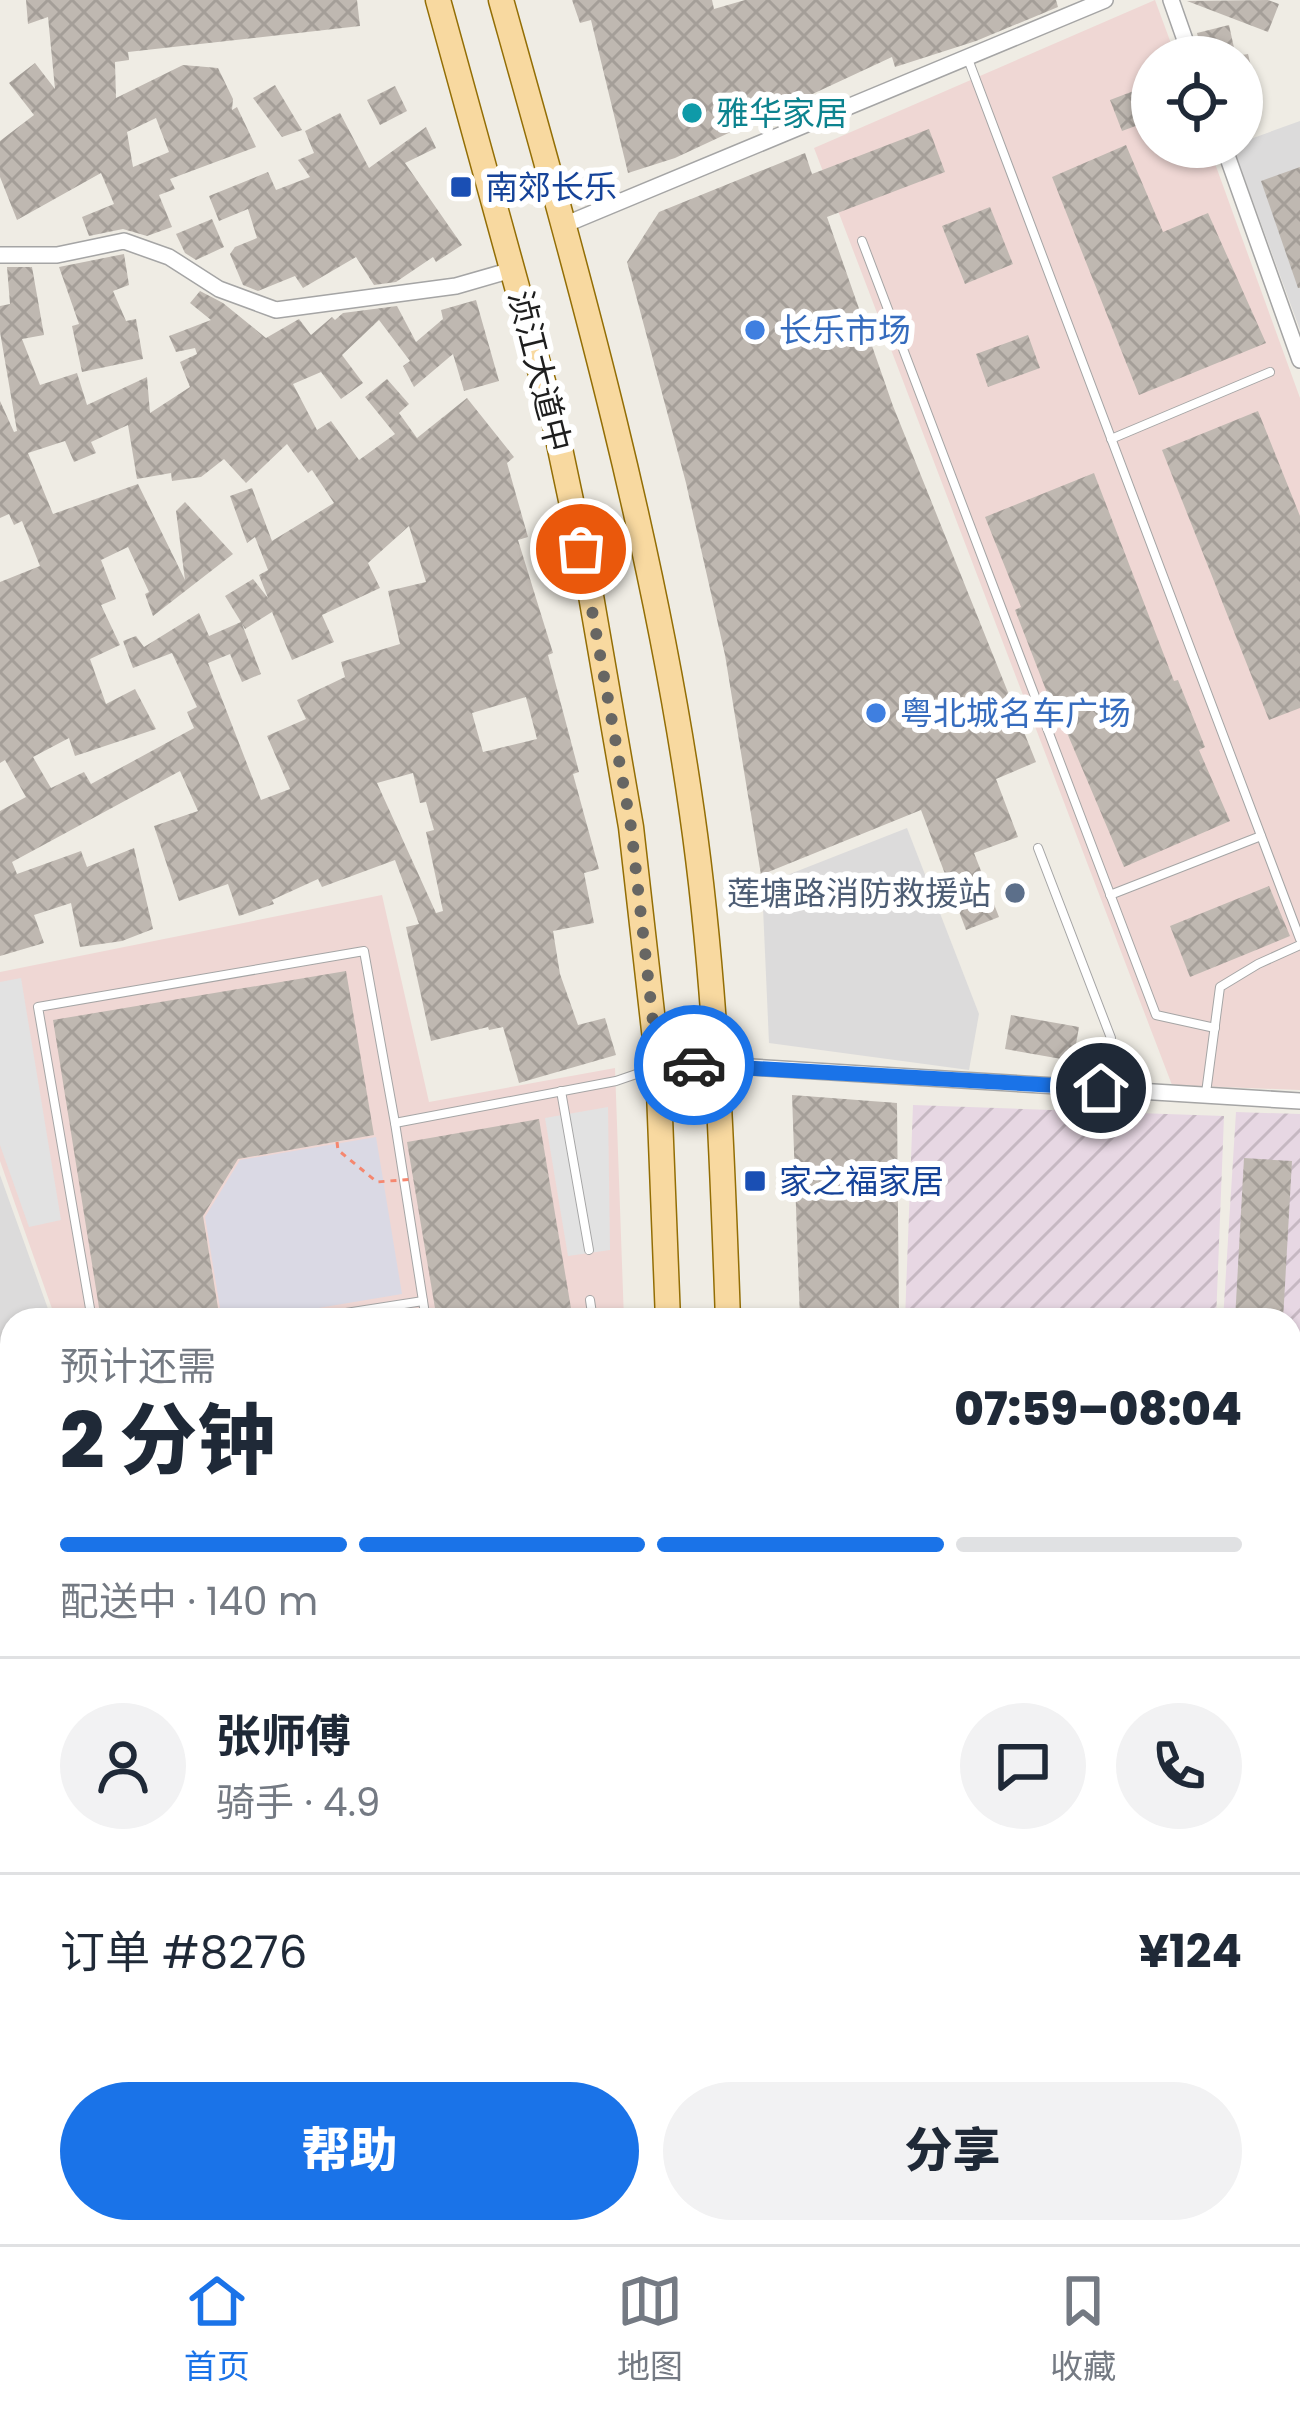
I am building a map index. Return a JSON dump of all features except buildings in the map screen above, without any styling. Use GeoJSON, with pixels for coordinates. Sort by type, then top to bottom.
{"type":"FeatureCollection","features":[{"type":"Feature","properties":{"kind":"main road","name":"浈江大道中"},"geometry":{"type":"LineString","coordinates":[[438,0],[555,424],[594,612],[631,827],[658,1066],[668,1308]]}},
{"type":"Feature","properties":{"kind":"main road","name":"浈江大道中"},"geometry":{"type":"LineString","coordinates":[[501,0],[613,410],[692,812],[719,1065],[728,1308]]}},
{"type":"Feature","properties":{"kind":"street"},"geometry":{"type":"LineString","coordinates":[[564,225],[1080,5],[1105,0]]}},
{"type":"Feature","properties":{"kind":"street"},"geometry":{"type":"LineString","coordinates":[[1171,0],[1184,36]]}},
{"type":"Feature","properties":{"kind":"street"},"geometry":{"type":"LineString","coordinates":[[1231,168],[1300,360]]}},
{"type":"Feature","properties":{"kind":"street"},"geometry":{"type":"LineString","coordinates":[[0,255],[56,255],[124,242],[169,257],[219,290],[276,310],[457,286],[515,269]]}},
{"type":"Feature","properties":{"kind":"street"},"geometry":{"type":"LineString","coordinates":[[658,1066],[719,1065],[1300,1101]]}},
{"type":"Feature","properties":{"kind":"lane"},"geometry":{"type":"LineString","coordinates":[[967,57],[1300,942],[1220,987],[1206,1095]]}},
{"type":"Feature","properties":{"kind":"lane"},"geometry":{"type":"LineString","coordinates":[[862,242],[1156,1015],[1215,1028]]}},
{"type":"Feature","properties":{"kind":"lane"},"geometry":{"type":"LineString","coordinates":[[1111,439],[1270,372]]}},
{"type":"Feature","properties":{"kind":"lane"},"geometry":{"type":"LineString","coordinates":[[1111,895],[1261,836]]}},
{"type":"Feature","properties":{"kind":"lane"},"geometry":{"type":"LineString","coordinates":[[1038,848],[1111,1038],[1101,1088]]}},
{"type":"Feature","properties":{"kind":"lane"},"geometry":{"type":"LineString","coordinates":[[90,1308],[38,1007],[364,951],[424,1308]]}},
{"type":"Feature","properties":{"kind":"lane"},"geometry":{"type":"LineString","coordinates":[[394,1123],[622,1080],[658,1066]]}},
{"type":"Feature","properties":{"kind":"lane"},"geometry":{"type":"LineString","coordinates":[[561,1091],[589,1250]]}},
{"type":"Feature","properties":{"kind":"lane"},"geometry":{"type":"LineString","coordinates":[[590,1300],[591,1308]]}},
{"type":"Feature","properties":{"kind":"lane"},"geometry":{"type":"LineString","coordinates":[[378,1308],[423,1301]]}},
{"type":"Feature","properties":{"kind":"path"},"geometry":{"type":"LineString","coordinates":[[337,1142],[338,1150],[377,1182],[413,1179]]}},
{"type":"Feature","properties":{"kind":"shaded area"},"geometry":{"type":"Polygon","coordinates":[[[1155,0],[1168,36],[1131,36],[1131,168],[1217,168],[1300,398],[1300,1090],[1172,1085],[814,148],[1155,0]]]}},
{"type":"Feature","properties":{"kind":"shaded area"},"geometry":{"type":"Polygon","coordinates":[[[1300,121],[1300,330],[1241,168],[1263,168],[1263,134],[1300,121]]]}},
{"type":"Feature","properties":{"kind":"shaded area"},"geometry":{"type":"Polygon","coordinates":[[[907,828],[979,1014],[969,1070],[769,1043],[762,885],[907,828]]]}},
{"type":"Feature","properties":{"kind":"shaded area"},"geometry":{"type":"Polygon","coordinates":[[[382,895],[429,1102],[615,1068],[624,1308],[52,1308],[0,1161],[0,972],[382,895]]]}},
{"type":"Feature","properties":{"kind":"shaded area"},"geometry":{"type":"Polygon","coordinates":[[[21,978],[61,1220],[29,1227],[0,1145],[0,982],[21,978]]]}},
{"type":"Feature","properties":{"kind":"shaded area"},"geometry":{"type":"Polygon","coordinates":[[[913,1105],[1224,1116],[1216,1308],[905,1308],[913,1105]]]}},
{"type":"Feature","properties":{"kind":"shaded area"},"geometry":{"type":"Polygon","coordinates":[[[608,1107],[610,1250],[568,1256],[545,1118],[608,1107]]]}},
{"type":"Feature","properties":{"kind":"shaded area"},"geometry":{"type":"Polygon","coordinates":[[[1236,1112],[1300,1114],[1300,1308],[1224,1308],[1236,1112]]]}},
{"type":"Feature","properties":{"kind":"shaded area"},"geometry":{"type":"Polygon","coordinates":[[[376,1137],[402,1294],[318,1308],[220,1308],[205,1217],[240,1160],[376,1137]]]}},
{"type":"Feature","properties":{"kind":"shaded area"},"geometry":{"type":"Polygon","coordinates":[[[0,1175],[48,1308],[0,1308],[0,1175]]]}},
{"type":"Feature","properties":{"kind":"way so far"},"geometry":{"type":"LineString","coordinates":[[581,549],[631,827],[658,1066],[694,1065]]}},
{"type":"Feature","properties":{"kind":"place","name":"雅华家居"},"geometry":{"type":"Point","coordinates":[692,113]}},
{"type":"Feature","properties":{"kind":"place","name":"南郊长乐"},"geometry":{"type":"Point","coordinates":[461,187]}},
{"type":"Feature","properties":{"kind":"place","name":"长乐市场"},"geometry":{"type":"Point","coordinates":[755,330]}},
{"type":"Feature","properties":{"kind":"place","name":"粤北城名车广场"},"geometry":{"type":"Point","coordinates":[876,713]}},
{"type":"Feature","properties":{"kind":"place","name":"莲塘路消防救援站"},"geometry":{"type":"Point","coordinates":[1015,893]}},
{"type":"Feature","properties":{"kind":"place","name":"家之福家居"},"geometry":{"type":"Point","coordinates":[755,1181]}},
{"type":"Feature","properties":{"kind":"route"},"geometry":{"type":"LineString","coordinates":[[694,1065],[1101,1088]]}}]}
